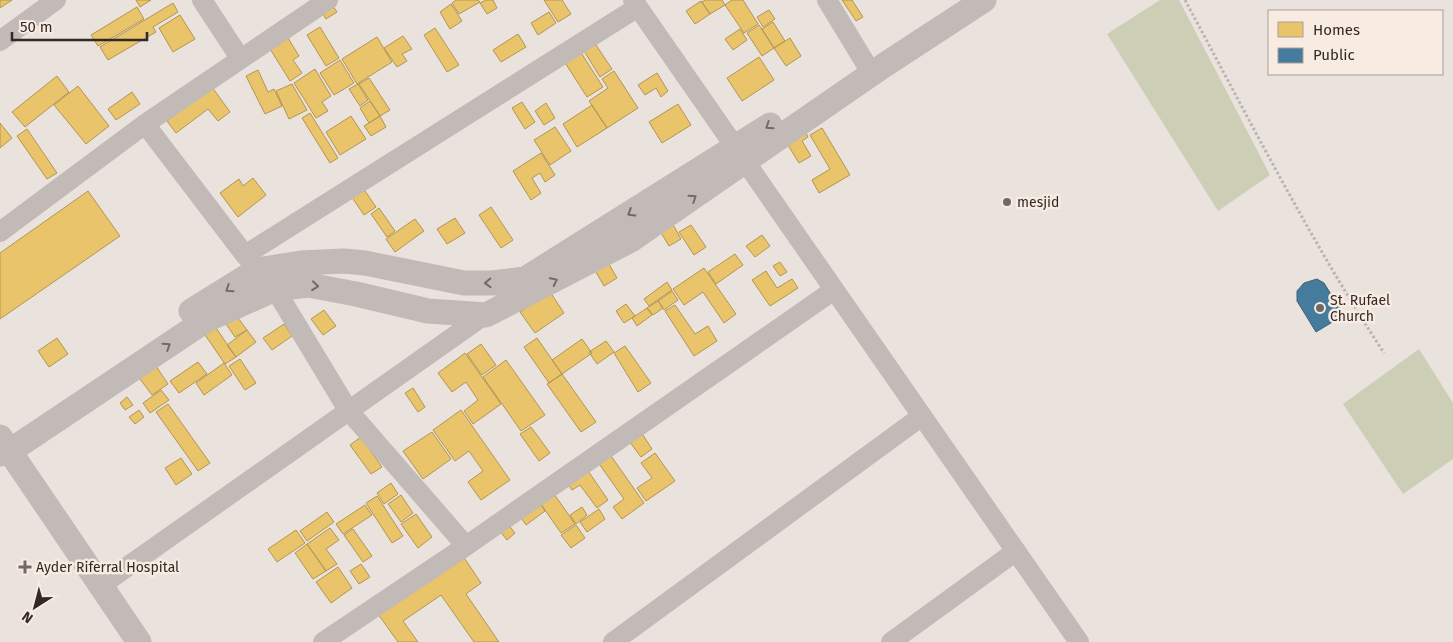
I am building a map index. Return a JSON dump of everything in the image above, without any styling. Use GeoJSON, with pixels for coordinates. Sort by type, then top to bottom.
{"type":"FeatureCollection","features":[{"type":"Feature","properties":{"kind":"street"},"geometry":{"type":"LineString","coordinates":[[0,41],[56,0]]}},
{"type":"Feature","properties":{"kind":"street"},"geometry":{"type":"LineString","coordinates":[[202,0],[240,58]]}},
{"type":"Feature","properties":{"kind":"street"},"geometry":{"type":"LineString","coordinates":[[0,232],[145,124],[328,0]]}},
{"type":"Feature","properties":{"kind":"street"},"geometry":{"type":"LineString","coordinates":[[827,0],[868,68]]}},
{"type":"Feature","properties":{"kind":"street"},"geometry":{"type":"LineString","coordinates":[[100,586],[348,410],[486,315],[631,240],[741,155],[868,68],[972,1]]}},
{"type":"Feature","properties":{"kind":"street"},"geometry":{"type":"LineString","coordinates":[[2,443],[185,314],[207,303],[251,262],[635,4],[1079,642]]}},
{"type":"Feature","properties":{"kind":"street"},"geometry":{"type":"LineString","coordinates":[[145,124],[251,262],[275,289],[348,410],[466,546]]}},
{"type":"Feature","properties":{"kind":"street"},"geometry":{"type":"LineString","coordinates":[[2,443],[206,320],[275,289],[308,285],[356,294],[428,312],[486,315],[525,279],[741,155]]}},
{"type":"Feature","properties":{"kind":"street"},"geometry":{"type":"LineString","coordinates":[[251,262],[301,263],[344,261],[464,283],[492,283],[525,279]]}},
{"type":"Feature","properties":{"kind":"street"},"geometry":{"type":"LineString","coordinates":[[323,642],[466,546],[834,290]]}},
{"type":"Feature","properties":{"kind":"street"},"geometry":{"type":"LineString","coordinates":[[613,642],[922,416]]}},
{"type":"Feature","properties":{"kind":"street"},"geometry":{"type":"LineString","coordinates":[[2,443],[139,642]]}},
{"type":"Feature","properties":{"kind":"street"},"geometry":{"type":"LineString","coordinates":[[891,642],[1016,551]]}},
{"type":"Feature","properties":{"kind":"path"},"geometry":{"type":"LineString","coordinates":[[1185,0],[1279,177],[1350,301],[1384,353]]}},
{"type":"Feature","properties":{"kind":"green space"},"geometry":{"type":"Polygon","coordinates":[[[1160,0],[1179,0],[1270,175],[1218,211],[1107,34],[1160,0]]]}},
{"type":"Feature","properties":{"kind":"green space"},"geometry":{"type":"Polygon","coordinates":[[[1419,349],[1453,403],[1453,459],[1403,494],[1343,404],[1419,349]]]}},
{"type":"Feature","properties":{"kind":"building: Homes"},"geometry":{"type":"Polygon","coordinates":[[[0,0],[12,0],[0,8],[0,0]]]}},
{"type":"Feature","properties":{"kind":"building: Homes"},"geometry":{"type":"Polygon","coordinates":[[[136,0],[151,0],[140,7],[136,0]]]}},
{"type":"Feature","properties":{"kind":"building: Homes"},"geometry":{"type":"Polygon","coordinates":[[[456,0],[478,0],[480,2],[459,14],[452,3],[456,0]]]}},
{"type":"Feature","properties":{"kind":"building: Homes"},"geometry":{"type":"Polygon","coordinates":[[[486,0],[493,0],[497,8],[487,14],[480,3],[486,0]]]}},
{"type":"Feature","properties":{"kind":"building: Homes"},"geometry":{"type":"Polygon","coordinates":[[[544,0],[562,0],[571,14],[558,22],[544,0]]]}},
{"type":"Feature","properties":{"kind":"building: Homes"},"geometry":{"type":"Polygon","coordinates":[[[705,0],[722,0],[725,5],[710,14],[702,2],[705,0]]]}},
{"type":"Feature","properties":{"kind":"building: Homes"},"geometry":{"type":"Polygon","coordinates":[[[732,0],[743,0],[758,24],[744,33],[725,5],[732,0]]]}},
{"type":"Feature","properties":{"kind":"building: Homes"},"geometry":{"type":"Polygon","coordinates":[[[842,0],[852,0],[863,17],[856,21],[842,0]]]}},
{"type":"Feature","properties":{"kind":"building: Homes"},"geometry":{"type":"Polygon","coordinates":[[[701,1],[710,14],[695,24],[686,11],[701,1]]]}},
{"type":"Feature","properties":{"kind":"building: Homes"},"geometry":{"type":"Polygon","coordinates":[[[330,2],[337,12],[326,19],[319,8],[330,2]]]}},
{"type":"Feature","properties":{"kind":"building: Homes"},"geometry":{"type":"Polygon","coordinates":[[[173,3],[178,12],[153,27],[156,32],[108,60],[100,47],[173,3]]]}},
{"type":"Feature","properties":{"kind":"building: Homes"},"geometry":{"type":"Polygon","coordinates":[[[451,4],[462,21],[450,29],[440,12],[451,4]]]}},
{"type":"Feature","properties":{"kind":"building: Homes"},"geometry":{"type":"Polygon","coordinates":[[[137,7],[144,19],[98,46],[91,35],[137,7]]]}},
{"type":"Feature","properties":{"kind":"building: Homes"},"geometry":{"type":"Polygon","coordinates":[[[769,10],[775,19],[763,27],[757,17],[769,10]]]}},
{"type":"Feature","properties":{"kind":"building: Homes"},"geometry":{"type":"Polygon","coordinates":[[[549,12],[556,23],[538,35],[531,23],[549,12]]]}},
{"type":"Feature","properties":{"kind":"building: Homes"},"geometry":{"type":"Polygon","coordinates":[[[180,15],[195,39],[173,52],[159,28],[180,15]]]}},
{"type":"Feature","properties":{"kind":"building: Homes"},"geometry":{"type":"Polygon","coordinates":[[[773,22],[785,41],[774,48],[762,29],[773,22]]]}},
{"type":"Feature","properties":{"kind":"building: Homes"},"geometry":{"type":"Polygon","coordinates":[[[759,25],[774,48],[762,56],[747,33],[759,25]]]}},
{"type":"Feature","properties":{"kind":"building: Homes"},"geometry":{"type":"Polygon","coordinates":[[[320,27],[339,58],[326,66],[307,35],[320,27]]]}},
{"type":"Feature","properties":{"kind":"building: Homes"},"geometry":{"type":"Polygon","coordinates":[[[435,28],[459,65],[447,72],[424,35],[435,28]]]}},
{"type":"Feature","properties":{"kind":"building: Homes"},"geometry":{"type":"Polygon","coordinates":[[[740,29],[747,40],[733,50],[725,39],[740,29]]]}},
{"type":"Feature","properties":{"kind":"building: Homes"},"geometry":{"type":"Polygon","coordinates":[[[285,33],[299,56],[293,60],[302,73],[290,81],[267,44],[285,33]]]}},
{"type":"Feature","properties":{"kind":"building: Homes"},"geometry":{"type":"Polygon","coordinates":[[[518,34],[526,47],[501,62],[493,50],[518,34]]]}},
{"type":"Feature","properties":{"kind":"building: Homes"},"geometry":{"type":"Polygon","coordinates":[[[403,36],[412,49],[402,54],[407,61],[397,67],[384,48],[403,36]]]}},
{"type":"Feature","properties":{"kind":"building: Homes"},"geometry":{"type":"Polygon","coordinates":[[[377,37],[392,62],[357,84],[342,59],[377,37]]]}},
{"type":"Feature","properties":{"kind":"building: Homes"},"geometry":{"type":"Polygon","coordinates":[[[790,38],[801,56],[786,66],[774,48],[790,38]]]}},
{"type":"Feature","properties":{"kind":"building: Homes"},"geometry":{"type":"Polygon","coordinates":[[[592,39],[612,69],[600,77],[581,46],[592,39]]]}},
{"type":"Feature","properties":{"kind":"building: Homes"},"geometry":{"type":"Polygon","coordinates":[[[580,51],[603,87],[587,97],[564,61],[580,51]]]}},
{"type":"Feature","properties":{"kind":"building: Homes"},"geometry":{"type":"Polygon","coordinates":[[[759,57],[774,80],[742,101],[727,78],[759,57]]]}},
{"type":"Feature","properties":{"kind":"building: Homes"},"geometry":{"type":"Polygon","coordinates":[[[340,60],[354,83],[334,95],[320,73],[340,60]]]}},
{"type":"Feature","properties":{"kind":"building: Homes"},"geometry":{"type":"Polygon","coordinates":[[[315,69],[331,96],[322,102],[328,111],[316,118],[294,83],[315,69]]]}},
{"type":"Feature","properties":{"kind":"building: Homes"},"geometry":{"type":"Polygon","coordinates":[[[258,70],[268,92],[274,89],[282,106],[265,114],[246,76],[258,70]]]}},
{"type":"Feature","properties":{"kind":"building: Homes"},"geometry":{"type":"Polygon","coordinates":[[[614,71],[638,108],[607,128],[589,101],[608,88],[602,79],[614,71]]]}},
{"type":"Feature","properties":{"kind":"building: Homes"},"geometry":{"type":"Polygon","coordinates":[[[657,73],[668,91],[661,97],[656,88],[645,95],[638,85],[657,73]]]}},
{"type":"Feature","properties":{"kind":"building: Homes"},"geometry":{"type":"Polygon","coordinates":[[[57,76],[69,92],[25,127],[12,112],[57,76]]]}},
{"type":"Feature","properties":{"kind":"building: Homes"},"geometry":{"type":"Polygon","coordinates":[[[369,78],[390,110],[380,116],[359,84],[369,78]]]}},
{"type":"Feature","properties":{"kind":"building: Homes"},"geometry":{"type":"Polygon","coordinates":[[[292,84],[307,110],[289,119],[276,91],[292,84]]]}},
{"type":"Feature","properties":{"kind":"building: Homes"},"geometry":{"type":"Polygon","coordinates":[[[358,84],[368,100],[360,106],[349,89],[358,84]]]}},
{"type":"Feature","properties":{"kind":"building: Homes"},"geometry":{"type":"Polygon","coordinates":[[[78,86],[109,126],[86,144],[54,105],[78,86]]]}},
{"type":"Feature","properties":{"kind":"building: Homes"},"geometry":{"type":"Polygon","coordinates":[[[212,87],[230,112],[218,121],[208,109],[176,133],[167,121],[212,87]]]}},
{"type":"Feature","properties":{"kind":"building: Homes"},"geometry":{"type":"Polygon","coordinates":[[[132,92],[140,104],[116,120],[108,109],[132,92]]]}},
{"type":"Feature","properties":{"kind":"building: Homes"},"geometry":{"type":"Polygon","coordinates":[[[370,101],[380,116],[369,123],[360,108],[370,101]]]}},
{"type":"Feature","properties":{"kind":"building: Homes"},"geometry":{"type":"Polygon","coordinates":[[[522,102],[535,122],[525,129],[512,108],[522,102]]]}},
{"type":"Feature","properties":{"kind":"building: Homes"},"geometry":{"type":"Polygon","coordinates":[[[546,103],[555,118],[544,125],[535,111],[546,103]]]}},
{"type":"Feature","properties":{"kind":"building: Homes"},"geometry":{"type":"Polygon","coordinates":[[[678,104],[691,125],[662,143],[649,122],[678,104]]]}},
{"type":"Feature","properties":{"kind":"building: Homes"},"geometry":{"type":"Polygon","coordinates":[[[592,105],[607,128],[577,147],[563,124],[592,105]]]}},
{"type":"Feature","properties":{"kind":"building: Homes"},"geometry":{"type":"Polygon","coordinates":[[[310,113],[338,158],[330,163],[302,118],[310,113]]]}},
{"type":"Feature","properties":{"kind":"building: Homes"},"geometry":{"type":"Polygon","coordinates":[[[351,116],[366,139],[340,155],[326,132],[351,116]]]}},
{"type":"Feature","properties":{"kind":"building: Homes"},"geometry":{"type":"Polygon","coordinates":[[[380,116],[386,127],[371,136],[364,126],[380,116]]]}},
{"type":"Feature","properties":{"kind":"building: Homes"},"geometry":{"type":"Polygon","coordinates":[[[0,123],[12,138],[0,148],[0,123]]]}},
{"type":"Feature","properties":{"kind":"building: Homes"},"geometry":{"type":"Polygon","coordinates":[[[802,126],[808,137],[802,141],[811,156],[799,163],[783,137],[802,126]]]}},
{"type":"Feature","properties":{"kind":"building: Homes"},"geometry":{"type":"Polygon","coordinates":[[[555,127],[571,151],[550,165],[534,140],[555,127]]]}},
{"type":"Feature","properties":{"kind":"building: Homes"},"geometry":{"type":"Polygon","coordinates":[[[822,128],[850,175],[819,193],[812,180],[830,169],[810,135],[822,128]]]}},
{"type":"Feature","properties":{"kind":"building: Homes"},"geometry":{"type":"Polygon","coordinates":[[[27,129],[57,173],[47,179],[17,136],[27,129]]]}},
{"type":"Feature","properties":{"kind":"building: Homes"},"geometry":{"type":"Polygon","coordinates":[[[541,153],[555,175],[545,182],[540,173],[532,178],[541,193],[531,200],[513,171],[541,153]]]}},
{"type":"Feature","properties":{"kind":"building: Homes"},"geometry":{"type":"Polygon","coordinates":[[[253,178],[266,195],[238,217],[220,193],[239,179],[243,186],[253,178]]]}},
{"type":"Feature","properties":{"kind":"building: Homes"},"geometry":{"type":"Polygon","coordinates":[[[363,188],[376,207],[364,215],[351,196],[363,188]]]}},
{"type":"Feature","properties":{"kind":"building: Homes"},"geometry":{"type":"Polygon","coordinates":[[[88,191],[120,236],[0,319],[0,253],[88,191]]]}},
{"type":"Feature","properties":{"kind":"building: Homes"},"geometry":{"type":"Polygon","coordinates":[[[491,207],[513,240],[501,248],[479,215],[491,207]]]}},
{"type":"Feature","properties":{"kind":"building: Homes"},"geometry":{"type":"Polygon","coordinates":[[[379,208],[395,231],[387,237],[371,214],[379,208]]]}},
{"type":"Feature","properties":{"kind":"building: Homes"},"geometry":{"type":"Polygon","coordinates":[[[455,218],[465,233],[447,244],[437,229],[455,218]]]}},
{"type":"Feature","properties":{"kind":"building: Homes"},"geometry":{"type":"Polygon","coordinates":[[[415,219],[424,231],[395,252],[386,239],[415,219]]]}},
{"type":"Feature","properties":{"kind":"building: Homes"},"geometry":{"type":"Polygon","coordinates":[[[670,219],[681,239],[669,246],[657,226],[670,219]]]}},
{"type":"Feature","properties":{"kind":"building: Homes"},"geometry":{"type":"Polygon","coordinates":[[[691,225],[706,247],[694,255],[679,232],[691,225]]]}},
{"type":"Feature","properties":{"kind":"building: Homes"},"geometry":{"type":"Polygon","coordinates":[[[762,235],[770,246],[755,257],[746,246],[762,235]]]}},
{"type":"Feature","properties":{"kind":"building: Homes"},"geometry":{"type":"Polygon","coordinates":[[[735,254],[743,265],[716,284],[708,272],[735,254]]]}},
{"type":"Feature","properties":{"kind":"building: Homes"},"geometry":{"type":"Polygon","coordinates":[[[606,259],[617,278],[604,286],[593,267],[606,259]]]}},
{"type":"Feature","properties":{"kind":"building: Homes"},"geometry":{"type":"Polygon","coordinates":[[[780,262],[787,272],[780,276],[773,266],[780,262]]]}},
{"type":"Feature","properties":{"kind":"building: Homes"},"geometry":{"type":"Polygon","coordinates":[[[704,268],[736,314],[724,323],[703,292],[684,305],[673,289],[704,268]]]}},
{"type":"Feature","properties":{"kind":"building: Homes"},"geometry":{"type":"Polygon","coordinates":[[[766,271],[777,288],[792,279],[798,288],[770,306],[752,280],[766,271]]]}},
{"type":"Feature","properties":{"kind":"building: Homes"},"geometry":{"type":"Polygon","coordinates":[[[667,282],[672,290],[649,306],[644,299],[667,282]]]}},
{"type":"Feature","properties":{"kind":"building: Homes"},"geometry":{"type":"Polygon","coordinates":[[[672,291],[678,300],[664,310],[658,301],[672,291]]]}},
{"type":"Feature","properties":{"kind":"building: Homes"},"geometry":{"type":"Polygon","coordinates":[[[550,292],[564,313],[535,333],[520,312],[550,292]]]}},
{"type":"Feature","properties":{"kind":"building: Homes"},"geometry":{"type":"Polygon","coordinates":[[[658,301],[663,308],[653,315],[647,308],[658,301]]]}},
{"type":"Feature","properties":{"kind":"building: Homes"},"geometry":{"type":"Polygon","coordinates":[[[626,304],[635,316],[624,323],[616,311],[626,304]]]}},
{"type":"Feature","properties":{"kind":"building: Homes"},"geometry":{"type":"Polygon","coordinates":[[[675,305],[695,334],[708,326],[717,341],[694,356],[665,311],[675,305]]]}},
{"type":"Feature","properties":{"kind":"building: Homes"},"geometry":{"type":"Polygon","coordinates":[[[647,308],[652,315],[637,326],[632,318],[647,308]]]}},
{"type":"Feature","properties":{"kind":"building: Homes"},"geometry":{"type":"Polygon","coordinates":[[[324,310],[336,326],[323,335],[311,319],[324,310]]]}},
{"type":"Feature","properties":{"kind":"building: Homes"},"geometry":{"type":"Polygon","coordinates":[[[233,311],[247,330],[235,337],[222,318],[233,311]]]}},
{"type":"Feature","properties":{"kind":"building: Homes"},"geometry":{"type":"Polygon","coordinates":[[[284,324],[292,336],[272,350],[263,338],[284,324]]]}},
{"type":"Feature","properties":{"kind":"building: Homes"},"geometry":{"type":"Polygon","coordinates":[[[214,325],[236,357],[225,364],[203,332],[214,325]]]}},
{"type":"Feature","properties":{"kind":"building: Homes"},"geometry":{"type":"Polygon","coordinates":[[[247,330],[256,342],[236,357],[227,345],[247,330]]]}},
{"type":"Feature","properties":{"kind":"building: Homes"},"geometry":{"type":"Polygon","coordinates":[[[57,338],[68,354],[49,367],[38,351],[57,338]]]}},
{"type":"Feature","properties":{"kind":"building: Homes"},"geometry":{"type":"Polygon","coordinates":[[[537,338],[562,374],[549,383],[524,347],[537,338]]]}},
{"type":"Feature","properties":{"kind":"building: Homes"},"geometry":{"type":"Polygon","coordinates":[[[582,339],[592,353],[562,374],[552,360],[582,339]]]}},
{"type":"Feature","properties":{"kind":"building: Homes"},"geometry":{"type":"Polygon","coordinates":[[[606,341],[614,352],[597,364],[589,352],[606,341]]]}},
{"type":"Feature","properties":{"kind":"building: Homes"},"geometry":{"type":"Polygon","coordinates":[[[481,344],[496,365],[482,375],[467,354],[481,344]]]}},
{"type":"Feature","properties":{"kind":"building: Homes"},"geometry":{"type":"Polygon","coordinates":[[[625,346],[651,383],[638,392],[614,353],[625,346]]]}},
{"type":"Feature","properties":{"kind":"building: Homes"},"geometry":{"type":"Polygon","coordinates":[[[465,353],[501,404],[473,424],[464,411],[478,400],[466,382],[452,392],[438,373],[465,353]]]}},
{"type":"Feature","properties":{"kind":"building: Homes"},"geometry":{"type":"Polygon","coordinates":[[[240,359],[256,383],[245,390],[229,366],[240,359]]]}},
{"type":"Feature","properties":{"kind":"building: Homes"},"geometry":{"type":"Polygon","coordinates":[[[506,360],[545,415],[521,431],[483,377],[506,360]]]}},
{"type":"Feature","properties":{"kind":"building: Homes"},"geometry":{"type":"Polygon","coordinates":[[[198,362],[207,374],[179,393],[170,381],[198,362]]]}},
{"type":"Feature","properties":{"kind":"building: Homes"},"geometry":{"type":"Polygon","coordinates":[[[154,363],[168,384],[152,395],[137,375],[154,363]]]}},
{"type":"Feature","properties":{"kind":"building: Homes"},"geometry":{"type":"Polygon","coordinates":[[[224,363],[232,375],[204,395],[196,383],[224,363]]]}},
{"type":"Feature","properties":{"kind":"building: Homes"},"geometry":{"type":"Polygon","coordinates":[[[562,374],[596,422],[581,432],[547,384],[562,374]]]}},
{"type":"Feature","properties":{"kind":"building: Homes"},"geometry":{"type":"Polygon","coordinates":[[[413,388],[425,407],[418,412],[405,393],[413,388]]]}},
{"type":"Feature","properties":{"kind":"building: Homes"},"geometry":{"type":"Polygon","coordinates":[[[161,390],[169,400],[150,413],[143,403],[161,390]]]}},
{"type":"Feature","properties":{"kind":"building: Homes"},"geometry":{"type":"Polygon","coordinates":[[[127,397],[133,405],[125,410],[120,403],[127,397]]]}},
{"type":"Feature","properties":{"kind":"building: Homes"},"geometry":{"type":"Polygon","coordinates":[[[168,404],[210,463],[198,471],[156,412],[168,404]]]}},
{"type":"Feature","properties":{"kind":"building: Homes"},"geometry":{"type":"Polygon","coordinates":[[[139,410],[144,417],[135,424],[129,417],[139,410]]]}},
{"type":"Feature","properties":{"kind":"building: Homes"},"geometry":{"type":"Polygon","coordinates":[[[461,410],[510,480],[481,500],[468,482],[483,471],[469,451],[455,461],[433,430],[461,410]]]}},
{"type":"Feature","properties":{"kind":"building: Homes"},"geometry":{"type":"Polygon","coordinates":[[[531,427],[550,453],[539,461],[520,434],[531,427]]]}},
{"type":"Feature","properties":{"kind":"building: Homes"},"geometry":{"type":"Polygon","coordinates":[[[432,432],[451,459],[423,479],[403,451],[432,432]]]}},
{"type":"Feature","properties":{"kind":"building: Homes"},"geometry":{"type":"Polygon","coordinates":[[[641,432],[652,449],[641,457],[629,441],[641,432]]]}},
{"type":"Feature","properties":{"kind":"building: Homes"},"geometry":{"type":"Polygon","coordinates":[[[361,437],[382,467],[371,474],[350,445],[361,437]]]}},
{"type":"Feature","properties":{"kind":"building: Homes"},"geometry":{"type":"Polygon","coordinates":[[[609,453],[644,503],[622,519],[613,507],[624,499],[597,461],[609,453]]]}},
{"type":"Feature","properties":{"kind":"building: Homes"},"geometry":{"type":"Polygon","coordinates":[[[655,453],[675,481],[646,501],[637,488],[652,478],[641,463],[655,453]]]}},
{"type":"Feature","properties":{"kind":"building: Homes"},"geometry":{"type":"Polygon","coordinates":[[[181,458],[192,474],[176,485],[165,468],[181,458]]]}},
{"type":"Feature","properties":{"kind":"building: Homes"},"geometry":{"type":"Polygon","coordinates":[[[586,468],[608,500],[597,508],[580,485],[572,490],[566,482],[586,468]]]}},
{"type":"Feature","properties":{"kind":"building: Homes"},"geometry":{"type":"Polygon","coordinates":[[[391,483],[398,494],[384,504],[377,493],[391,483]]]}},
{"type":"Feature","properties":{"kind":"building: Homes"},"geometry":{"type":"Polygon","coordinates":[[[552,491],[575,524],[561,533],[538,500],[552,491]]]}},
{"type":"Feature","properties":{"kind":"building: Homes"},"geometry":{"type":"Polygon","coordinates":[[[401,495],[413,513],[401,522],[388,504],[401,495]]]}},
{"type":"Feature","properties":{"kind":"building: Homes"},"geometry":{"type":"Polygon","coordinates":[[[377,496],[403,536],[392,543],[366,503],[377,496]]]}},
{"type":"Feature","properties":{"kind":"building: Homes"},"geometry":{"type":"Polygon","coordinates":[[[537,499],[545,511],[526,525],[518,513],[537,499]]]}},
{"type":"Feature","properties":{"kind":"building: Homes"},"geometry":{"type":"Polygon","coordinates":[[[365,505],[372,515],[343,534],[336,524],[365,505]]]}},
{"type":"Feature","properties":{"kind":"building: Homes"},"geometry":{"type":"Polygon","coordinates":[[[582,507],[587,515],[576,524],[570,515],[582,507]]]}},
{"type":"Feature","properties":{"kind":"building: Homes"},"geometry":{"type":"Polygon","coordinates":[[[599,509],[605,519],[587,532],[580,522],[599,509]]]}},
{"type":"Feature","properties":{"kind":"building: Homes"},"geometry":{"type":"Polygon","coordinates":[[[327,512],[334,522],[307,541],[300,531],[327,512]]]}},
{"type":"Feature","properties":{"kind":"building: Homes"},"geometry":{"type":"Polygon","coordinates":[[[416,514],[432,537],[418,548],[401,524],[416,514]]]}},
{"type":"Feature","properties":{"kind":"building: Homes"},"geometry":{"type":"Polygon","coordinates":[[[507,523],[515,533],[507,540],[499,530],[507,523]]]}},
{"type":"Feature","properties":{"kind":"building: Homes"},"geometry":{"type":"Polygon","coordinates":[[[576,525],[585,538],[571,548],[561,535],[576,525]]]}},
{"type":"Feature","properties":{"kind":"building: Homes"},"geometry":{"type":"Polygon","coordinates":[[[330,528],[339,540],[326,549],[337,564],[326,571],[307,544],[330,528]]]}},
{"type":"Feature","properties":{"kind":"building: Homes"},"geometry":{"type":"Polygon","coordinates":[[[353,529],[372,556],[363,562],[344,535],[353,529]]]}},
{"type":"Feature","properties":{"kind":"building: Homes"},"geometry":{"type":"Polygon","coordinates":[[[296,530],[305,543],[277,562],[268,549],[296,530]]]}},
{"type":"Feature","properties":{"kind":"building: Homes"},"geometry":{"type":"Polygon","coordinates":[[[307,544],[326,571],[313,579],[295,553],[307,544]]]}},
{"type":"Feature","properties":{"kind":"building: Homes"},"geometry":{"type":"Polygon","coordinates":[[[463,556],[481,583],[466,594],[499,642],[474,642],[441,595],[403,621],[418,642],[398,642],[378,614],[463,556]]]}},
{"type":"Feature","properties":{"kind":"building: Homes"},"geometry":{"type":"Polygon","coordinates":[[[361,564],[370,577],[359,584],[350,571],[361,564]]]}},
{"type":"Feature","properties":{"kind":"building: Homes"},"geometry":{"type":"Polygon","coordinates":[[[338,567],[352,588],[331,603],[316,582],[338,567]]]}},
{"type":"Feature","properties":{"kind":"building: Public","name":"St. Rufael Church"},"geometry":{"type":"Polygon","coordinates":[[[1317,279],[1324,283],[1344,315],[1316,332],[1297,301],[1297,291],[1304,283],[1317,279]]]}},
{"type":"Feature","properties":{"kind":"place","name":"mesjid"},"geometry":{"type":"Point","coordinates":[1007,202]}},
{"type":"Feature","properties":{"kind":"place","name":"St. Rufael Church"},"geometry":{"type":"Point","coordinates":[1320,308]}},
{"type":"Feature","properties":{"kind":"place","name":"Ayder Riferral Hospital"},"geometry":{"type":"Point","coordinates":[25,567]}}]}
